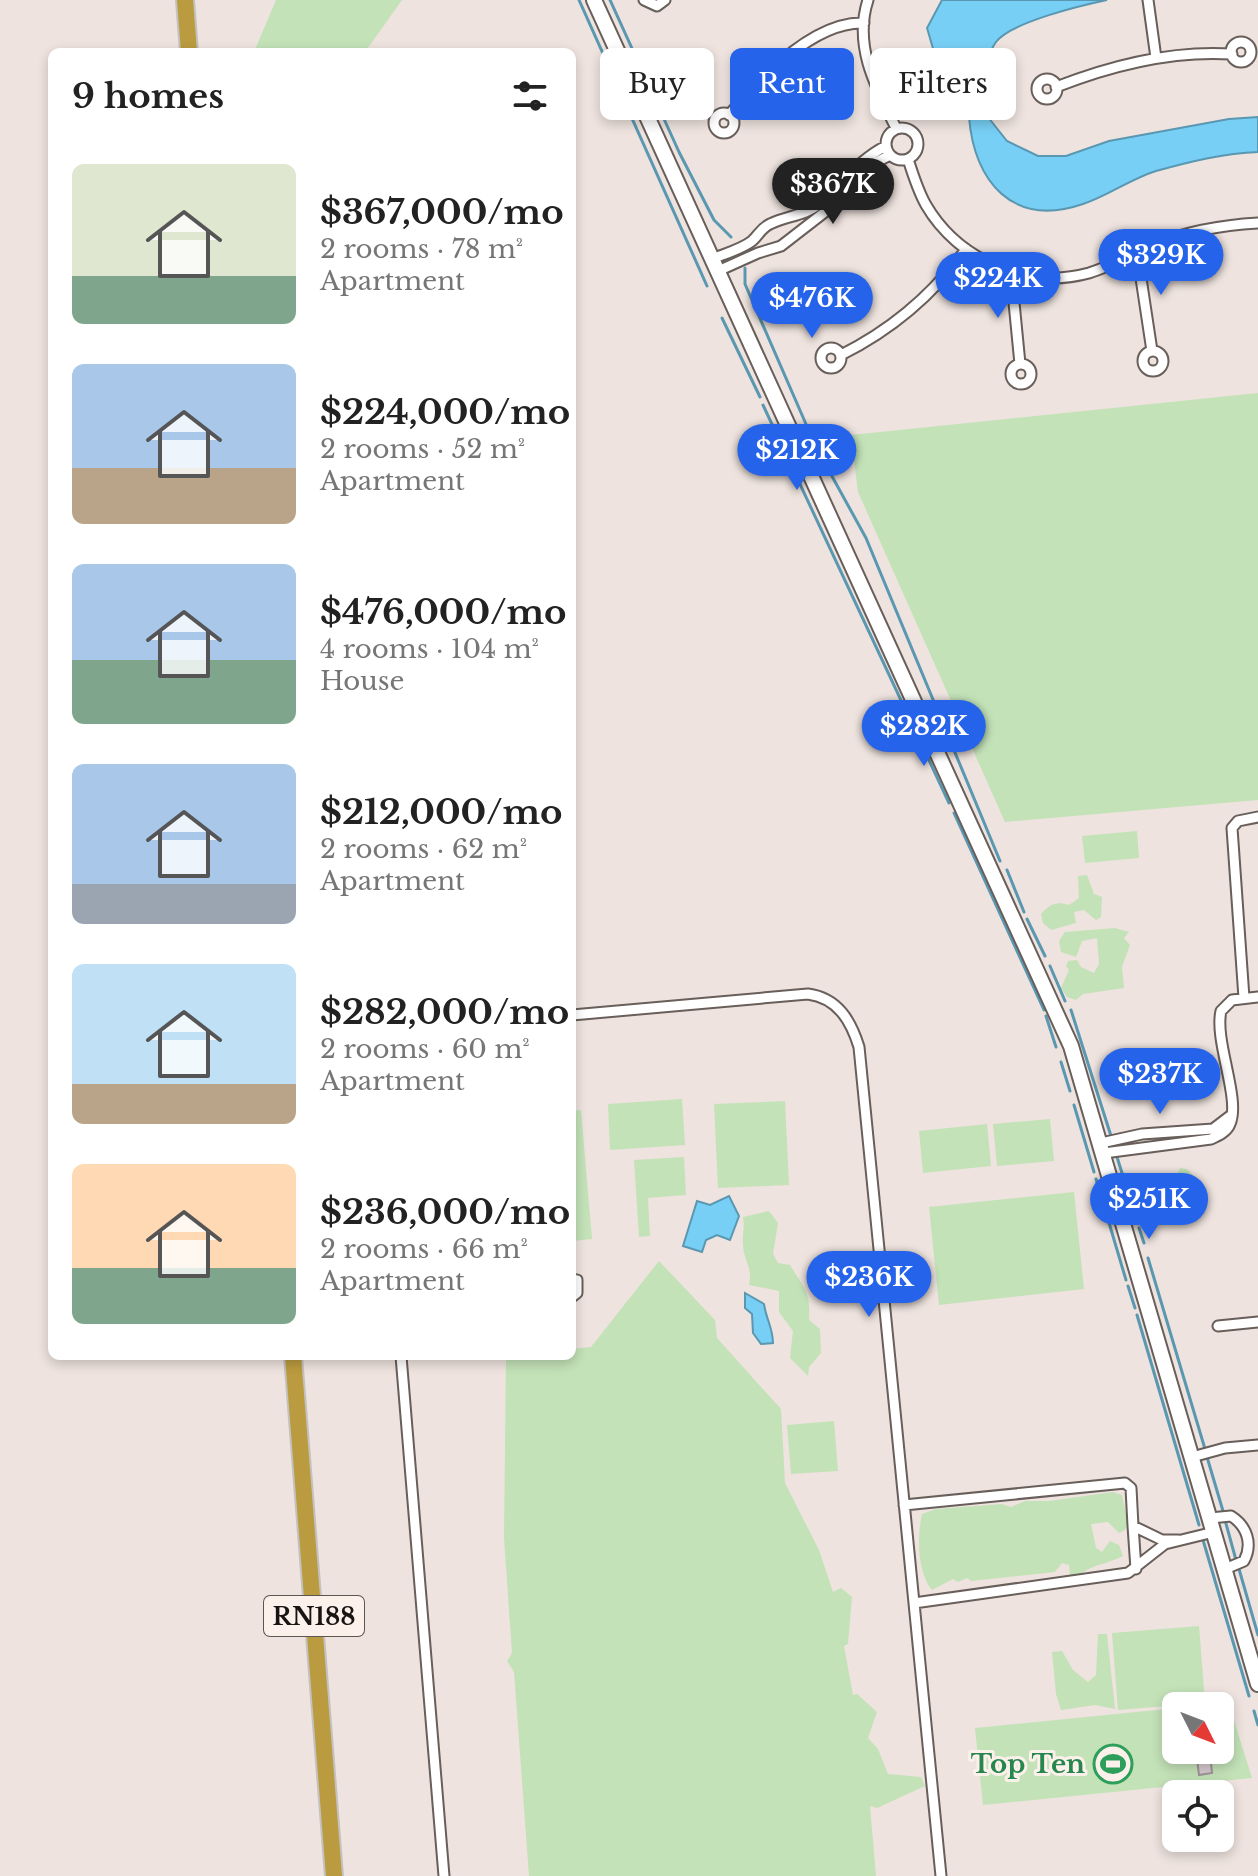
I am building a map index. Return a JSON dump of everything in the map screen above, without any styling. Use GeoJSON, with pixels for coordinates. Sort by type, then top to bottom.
{"type":"FeatureCollection","features":[{"type":"Feature","properties":{"kind":"highway"},"geometry":{"type":"LineString","coordinates":[[185,0],[189,48]]}},
{"type":"Feature","properties":{"kind":"highway","name":"RN188"},"geometry":{"type":"LineString","coordinates":[[293,1360],[334,1876]]}},
{"type":"Feature","properties":{"kind":"main road"},"geometry":{"type":"LineString","coordinates":[[594,0],[1060,1018],[1103,1148],[1258,1684]]}},
{"type":"Feature","properties":{"kind":"street"},"geometry":{"type":"LineString","coordinates":[[644,0],[657,6],[665,0]]}},
{"type":"Feature","properties":{"kind":"street"},"geometry":{"type":"LineString","coordinates":[[868,0],[864,23],[868,66],[896,128]]}},
{"type":"Feature","properties":{"kind":"street"},"geometry":{"type":"LineString","coordinates":[[1148,0],[1156,58]]}},
{"type":"Feature","properties":{"kind":"street"},"geometry":{"type":"LineString","coordinates":[[729,115],[789,55],[818,36],[848,22],[864,23]]}},
{"type":"Feature","properties":{"kind":"street"},"geometry":{"type":"LineString","coordinates":[[1056,87],[1101,70],[1156,58],[1210,52],[1232,54]]}},
{"type":"Feature","properties":{"kind":"street"},"geometry":{"type":"LineString","coordinates":[[715,265],[781,246],[797,234],[830,208],[888,150],[888,135],[896,128],[912,130],[919,139],[918,150],[908,159],[900,160],[888,150]]}},
{"type":"Feature","properties":{"kind":"street"},"geometry":{"type":"LineString","coordinates":[[715,265],[752,241],[761,229],[774,222],[790,220],[821,203],[855,165],[888,150]]}},
{"type":"Feature","properties":{"kind":"street"},"geometry":{"type":"LineString","coordinates":[[908,159],[926,205],[946,232],[991,265],[1011,272],[1065,278],[1091,272],[1185,234],[1258,223]]}},
{"type":"Feature","properties":{"kind":"street"},"geometry":{"type":"LineString","coordinates":[[790,220],[797,234]]}},
{"type":"Feature","properties":{"kind":"street"},"geometry":{"type":"LineString","coordinates":[[752,241],[758,253]]}},
{"type":"Feature","properties":{"kind":"street"},"geometry":{"type":"LineString","coordinates":[[841,355],[868,342],[914,308],[951,270],[966,249]]}},
{"type":"Feature","properties":{"kind":"street"},"geometry":{"type":"LineString","coordinates":[[1134,254],[1139,265],[1152,351]]}},
{"type":"Feature","properties":{"kind":"street"},"geometry":{"type":"LineString","coordinates":[[1011,272],[1020,364]]}},
{"type":"Feature","properties":{"kind":"street"},"geometry":{"type":"LineString","coordinates":[[1244,998],[1232,828],[1238,821],[1258,817]]}},
{"type":"Feature","properties":{"kind":"street"},"geometry":{"type":"LineString","coordinates":[[576,1015],[808,994],[831,1001],[845,1016],[859,1047],[941,1876]]}},
{"type":"Feature","properties":{"kind":"street"},"geometry":{"type":"LineString","coordinates":[[1103,1148],[1211,1139],[1221,1134],[1230,1124],[1232,1113],[1223,1059],[1221,1011],[1232,1000],[1258,997]]}},
{"type":"Feature","properties":{"kind":"street"},"geometry":{"type":"LineString","coordinates":[[1218,1326],[1258,1322]]}},
{"type":"Feature","properties":{"kind":"street"},"geometry":{"type":"LineString","coordinates":[[401,1360],[444,1876]]}},
{"type":"Feature","properties":{"kind":"street"},"geometry":{"type":"LineString","coordinates":[[1192,1457],[1258,1445]]}},
{"type":"Feature","properties":{"kind":"street"},"geometry":{"type":"LineString","coordinates":[[904,1505],[1125,1483],[1131,1488],[1136,1569]]}},
{"type":"Feature","properties":{"kind":"street"},"geometry":{"type":"LineString","coordinates":[[914,1603],[1128,1573],[1165,1544],[1231,1516],[1253,1541],[1244,1561],[1225,1569]]}},
{"type":"Feature","properties":{"kind":"street"},"geometry":{"type":"LineString","coordinates":[[1133,1526],[1162,1540],[1178,1540]]}},
{"type":"Feature","properties":{"kind":"street"},"geometry":{"type":"LineString","coordinates":[[1245,1530],[1258,1527]]}},
{"type":"Feature","properties":{"kind":"green space"},"geometry":{"type":"Polygon","coordinates":[[[276,0],[402,0],[368,48],[256,48],[276,0]]]}},
{"type":"Feature","properties":{"kind":"green space"},"geometry":{"type":"Polygon","coordinates":[[[1258,393],[1258,800],[1005,822],[858,492],[851,435],[1258,393]]]}},
{"type":"Feature","properties":{"kind":"green space"},"geometry":{"type":"Polygon","coordinates":[[[1137,831],[1139,858],[1085,863],[1082,836],[1137,831]]]}},
{"type":"Feature","properties":{"kind":"green space"},"geometry":{"type":"Polygon","coordinates":[[[1087,875],[1094,894],[1102,897],[1101,917],[1096,920],[1084,910],[1074,912],[1076,923],[1051,930],[1043,923],[1041,914],[1054,904],[1069,905],[1079,898],[1078,876],[1087,875]]]}},
{"type":"Feature","properties":{"kind":"green space"},"geometry":{"type":"Polygon","coordinates":[[[1115,928],[1129,932],[1124,938],[1130,945],[1122,967],[1124,988],[1083,994],[1076,1000],[1067,997],[1061,988],[1069,970],[1066,966],[1068,961],[1077,960],[1081,967],[1094,973],[1099,964],[1097,938],[1082,941],[1076,957],[1061,952],[1059,941],[1065,932],[1115,928]]]}},
{"type":"Feature","properties":{"kind":"green space"},"geometry":{"type":"Polygon","coordinates":[[[682,1099],[685,1145],[610,1150],[608,1104],[682,1099]]]}},
{"type":"Feature","properties":{"kind":"green space"},"geometry":{"type":"Polygon","coordinates":[[[785,1101],[789,1185],[718,1188],[714,1104],[785,1101]]]}},
{"type":"Feature","properties":{"kind":"green space"},"geometry":{"type":"Polygon","coordinates":[[[581,1110],[592,1239],[576,1241],[576,1111],[581,1110]]]}},
{"type":"Feature","properties":{"kind":"green space"},"geometry":{"type":"Polygon","coordinates":[[[1050,1119],[1054,1161],[997,1166],[993,1124],[1050,1119]]]}},
{"type":"Feature","properties":{"kind":"green space"},"geometry":{"type":"Polygon","coordinates":[[[987,1124],[991,1166],[923,1173],[919,1131],[987,1124]]]}},
{"type":"Feature","properties":{"kind":"green space"},"geometry":{"type":"Polygon","coordinates":[[[684,1157],[686,1195],[648,1198],[650,1236],[639,1237],[634,1160],[684,1157]]]}},
{"type":"Feature","properties":{"kind":"green space"},"geometry":{"type":"Polygon","coordinates":[[[1180,1168],[1187,1169],[1193,1175],[1194,1203],[1186,1213],[1171,1213],[1166,1223],[1153,1221],[1151,1209],[1163,1188],[1174,1192],[1172,1185],[1180,1168]]]}},
{"type":"Feature","properties":{"kind":"green space"},"geometry":{"type":"Polygon","coordinates":[[[1074,1192],[1084,1289],[939,1305],[929,1207],[1074,1192]]]}},
{"type":"Feature","properties":{"kind":"green space"},"geometry":{"type":"Polygon","coordinates":[[[769,1211],[778,1223],[773,1254],[778,1263],[790,1265],[799,1279],[808,1296],[809,1320],[820,1329],[821,1353],[809,1367],[808,1376],[790,1358],[793,1331],[779,1312],[779,1291],[749,1285],[750,1273],[743,1245],[743,1217],[769,1211]]]}},
{"type":"Feature","properties":{"kind":"green space"},"geometry":{"type":"Polygon","coordinates":[[[659,1261],[715,1320],[717,1338],[781,1409],[785,1483],[819,1550],[833,1592],[841,1588],[852,1597],[848,1644],[844,1646],[853,1695],[857,1694],[877,1712],[868,1738],[878,1749],[888,1774],[921,1777],[925,1786],[877,1808],[870,1806],[876,1876],[529,1876],[514,1672],[507,1661],[512,1653],[504,1538],[506,1360],[576,1360],[576,1349],[591,1347],[659,1261]]]}},
{"type":"Feature","properties":{"kind":"green space"},"geometry":{"type":"Polygon","coordinates":[[[834,1421],[838,1471],[791,1474],[787,1425],[834,1421]]]}},
{"type":"Feature","properties":{"kind":"green space"},"geometry":{"type":"Polygon","coordinates":[[[1113,1492],[1122,1495],[1128,1523],[1125,1530],[1119,1533],[1108,1522],[1091,1524],[1096,1548],[1102,1552],[1110,1541],[1119,1545],[1123,1556],[1080,1575],[1070,1575],[1069,1565],[1062,1563],[1055,1572],[971,1581],[967,1578],[958,1582],[953,1579],[932,1590],[923,1574],[919,1533],[922,1514],[936,1509],[1002,1504],[1011,1507],[1025,1501],[1049,1501],[1113,1492]]]}},
{"type":"Feature","properties":{"kind":"green space"},"geometry":{"type":"Polygon","coordinates":[[[1199,1626],[1204,1692],[1162,1692],[1162,1706],[1118,1710],[1112,1633],[1199,1626]]]}},
{"type":"Feature","properties":{"kind":"green space"},"geometry":{"type":"Polygon","coordinates":[[[1098,1634],[1107,1634],[1115,1709],[1095,1705],[1061,1710],[1056,1694],[1052,1652],[1062,1651],[1073,1670],[1088,1682],[1096,1675],[1098,1634]]]}},
{"type":"Feature","properties":{"kind":"green space","name":"Top Ten"},"geometry":{"type":"Polygon","coordinates":[[[1162,1709],[1162,1764],[1234,1764],[1234,1720],[1252,1778],[1162,1780],[1162,1787],[983,1805],[975,1728],[1162,1709]]]}},
{"type":"Feature","properties":{"kind":"water"},"geometry":{"type":"Polygon","coordinates":[[[942,0],[1107,0],[1048,15],[1016,28],[1004,35],[993,48],[933,48],[927,28],[942,0]]]}},
{"type":"Feature","properties":{"kind":"water"},"geometry":{"type":"Polygon","coordinates":[[[1258,117],[1258,152],[1219,156],[1146,174],[1101,197],[1058,210],[1036,210],[1017,204],[1002,194],[979,161],[969,120],[990,120],[1007,141],[1038,156],[1066,156],[1109,141],[1229,119],[1258,117]]]}},
{"type":"Feature","properties":{"kind":"water"},"geometry":{"type":"Polygon","coordinates":[[[729,1196],[739,1216],[730,1240],[717,1235],[706,1240],[702,1252],[683,1246],[697,1201],[710,1205],[729,1196]]]}},
{"type":"Feature","properties":{"kind":"water"},"geometry":{"type":"Polygon","coordinates":[[[745,1293],[764,1304],[773,1343],[761,1344],[753,1333],[752,1314],[745,1308],[745,1293]]]}},
{"type":"Feature","properties":{"kind":"building"},"geometry":{"type":"Polygon","coordinates":[[[1198,1764],[1211,1764],[1212,1773],[1199,1775],[1198,1764]]]}},
{"type":"Feature","properties":{"kind":"waterway"},"geometry":{"type":"LineString","coordinates":[[579,0],[707,286]]}},
{"type":"Feature","properties":{"kind":"waterway"},"geometry":{"type":"LineString","coordinates":[[610,0],[679,152],[714,220],[731,237]]}},
{"type":"Feature","properties":{"kind":"waterway"},"geometry":{"type":"LineString","coordinates":[[745,268],[745,284],[809,431]]}},
{"type":"Feature","properties":{"kind":"waterway"},"geometry":{"type":"LineString","coordinates":[[722,318],[760,397]]}},
{"type":"Feature","properties":{"kind":"waterway"},"geometry":{"type":"LineString","coordinates":[[763,405],[949,803]]}},
{"type":"Feature","properties":{"kind":"waterway"},"geometry":{"type":"LineString","coordinates":[[812,440],[866,538],[1000,861]]}},
{"type":"Feature","properties":{"kind":"waterway"},"geometry":{"type":"LineString","coordinates":[[954,813],[1044,1010]]}},
{"type":"Feature","properties":{"kind":"waterway"},"geometry":{"type":"LineString","coordinates":[[1007,870],[1024,912]]}},
{"type":"Feature","properties":{"kind":"waterway"},"geometry":{"type":"LineString","coordinates":[[1027,919],[1045,956]]}},
{"type":"Feature","properties":{"kind":"waterway"},"geometry":{"type":"LineString","coordinates":[[1050,966],[1065,1001]]}},
{"type":"Feature","properties":{"kind":"waterway"},"geometry":{"type":"LineString","coordinates":[[1071,1010],[1111,1136]]}},
{"type":"Feature","properties":{"kind":"waterway"},"geometry":{"type":"LineString","coordinates":[[1046,1016],[1056,1047]]}},
{"type":"Feature","properties":{"kind":"waterway"},"geometry":{"type":"LineString","coordinates":[[1061,1062],[1070,1091]]}},
{"type":"Feature","properties":{"kind":"waterway"},"geometry":{"type":"LineString","coordinates":[[1074,1105],[1094,1172]]}},
{"type":"Feature","properties":{"kind":"waterway"},"geometry":{"type":"LineString","coordinates":[[1117,1157],[1137,1221]]}},
{"type":"Feature","properties":{"kind":"waterway"},"geometry":{"type":"LineString","coordinates":[[1096,1179],[1126,1280]]}},
{"type":"Feature","properties":{"kind":"waterway"},"geometry":{"type":"LineString","coordinates":[[1139,1228],[1144,1243]]}},
{"type":"Feature","properties":{"kind":"waterway"},"geometry":{"type":"LineString","coordinates":[[1148,1258],[1205,1449]]}},
{"type":"Feature","properties":{"kind":"waterway"},"geometry":{"type":"LineString","coordinates":[[1128,1286],[1135,1308]]}},
{"type":"Feature","properties":{"kind":"waterway"},"geometry":{"type":"LineString","coordinates":[[1137,1315],[1199,1525]]}},
{"type":"Feature","properties":{"kind":"waterway"},"geometry":{"type":"LineString","coordinates":[[1207,1457],[1223,1511]]}},
{"type":"Feature","properties":{"kind":"waterway"},"geometry":{"type":"LineString","coordinates":[[1225,1520],[1236,1560]]}},
{"type":"Feature","properties":{"kind":"waterway"},"geometry":{"type":"LineString","coordinates":[[1203,1540],[1249,1696]]}},
{"type":"Feature","properties":{"kind":"waterway"},"geometry":{"type":"LineString","coordinates":[[1239,1569],[1258,1635]]}},
{"type":"Feature","properties":{"kind":"waterway"},"geometry":{"type":"LineString","coordinates":[[1254,1711],[1258,1725]]}},
{"type":"Feature","properties":{"kind":"place","name":"Top Ten"},"geometry":{"type":"Point","coordinates":[1113,1764]}}]}
